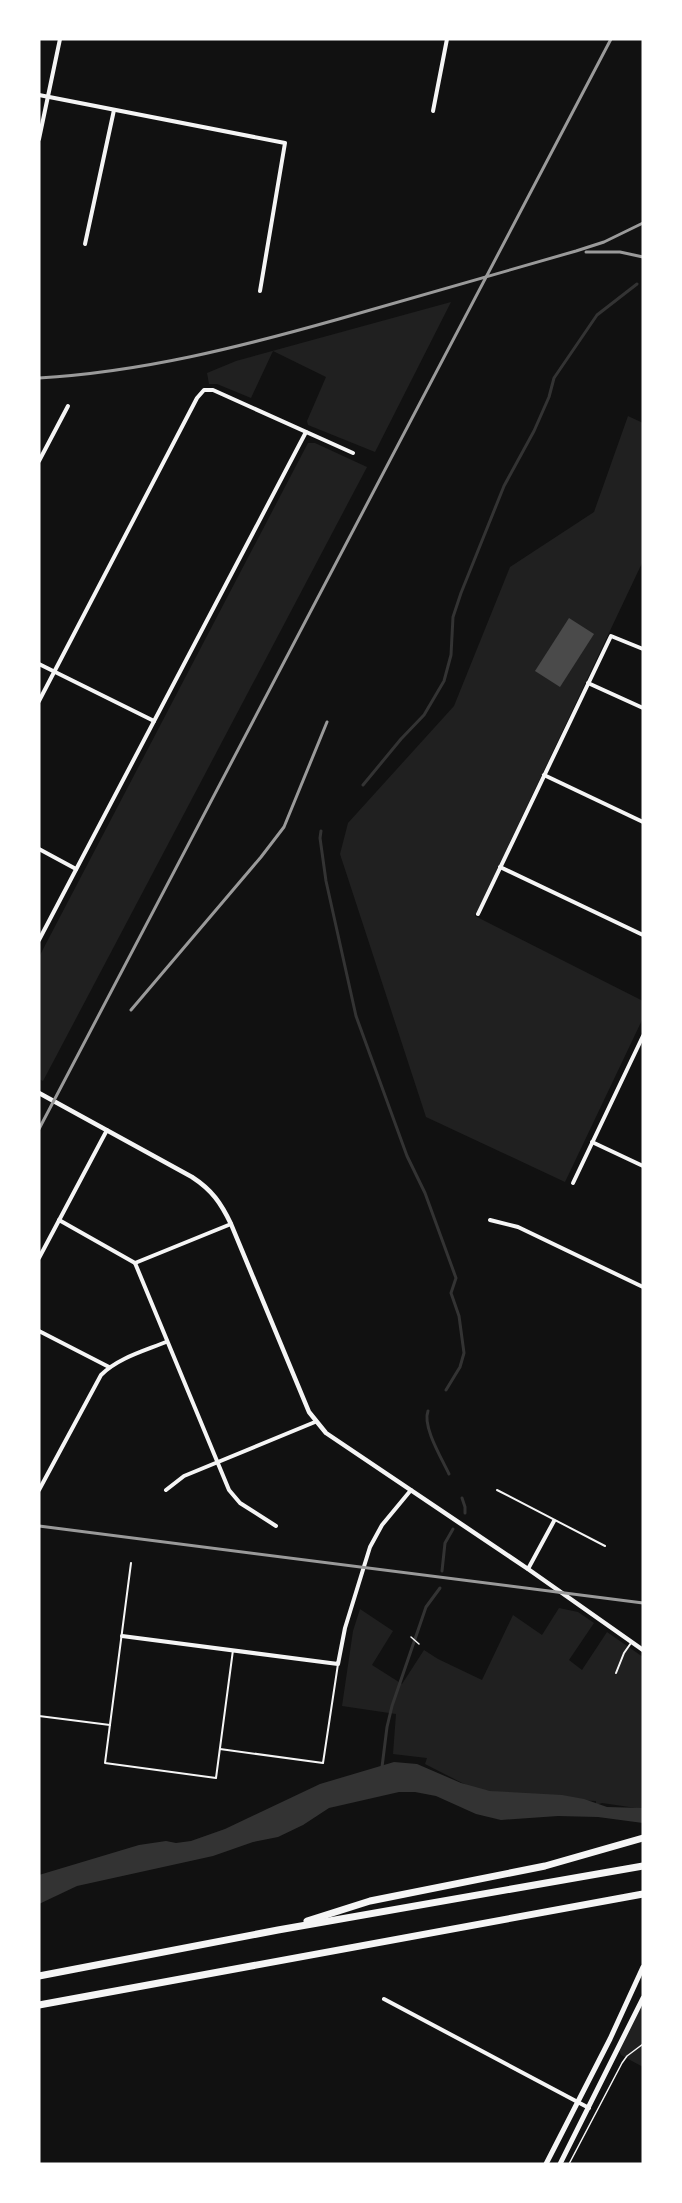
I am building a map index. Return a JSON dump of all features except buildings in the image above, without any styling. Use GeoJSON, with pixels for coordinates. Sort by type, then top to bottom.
{"type":"FeatureCollection","features":[{"type":"Feature","properties":{"kind":"highway"},"geometry":{"type":"LineString","coordinates":[[278,1930],[370,1901],[544,1866],[643,1838]]}},
{"type":"Feature","properties":{"kind":"highway"},"geometry":{"type":"LineString","coordinates":[[39,1976],[278,1930],[643,1866]]}},
{"type":"Feature","properties":{"kind":"highway"},"geometry":{"type":"LineString","coordinates":[[39,2005],[643,1894]]}},
{"type":"Feature","properties":{"kind":"main road"},"geometry":{"type":"LineString","coordinates":[[546,2164],[643,1967]]}},
{"type":"Feature","properties":{"kind":"main road"},"geometry":{"type":"LineString","coordinates":[[560,2164],[643,1998]]}},
{"type":"Feature","properties":{"kind":"street"},"geometry":{"type":"LineString","coordinates":[[39,139],[60,39]]}},
{"type":"Feature","properties":{"kind":"street"},"geometry":{"type":"LineString","coordinates":[[433,111],[447,39]]}},
{"type":"Feature","properties":{"kind":"street"},"geometry":{"type":"LineString","coordinates":[[39,95],[285,143],[260,291]]}},
{"type":"Feature","properties":{"kind":"street"},"geometry":{"type":"LineString","coordinates":[[85,244],[114,110]]}},
{"type":"Feature","properties":{"kind":"street"},"geometry":{"type":"LineString","coordinates":[[39,701],[197,398],[204,390],[213,390],[353,453]]}},
{"type":"Feature","properties":{"kind":"street"},"geometry":{"type":"LineString","coordinates":[[39,461],[68,406]]}},
{"type":"Feature","properties":{"kind":"street"},"geometry":{"type":"LineString","coordinates":[[39,940],[306,432]]}},
{"type":"Feature","properties":{"kind":"street"},"geometry":{"type":"LineString","coordinates":[[478,914],[611,636],[643,649]]}},
{"type":"Feature","properties":{"kind":"street"},"geometry":{"type":"LineString","coordinates":[[39,664],[154,722]]}},
{"type":"Feature","properties":{"kind":"street"},"geometry":{"type":"LineString","coordinates":[[588,683],[643,708]]}},
{"type":"Feature","properties":{"kind":"street"},"geometry":{"type":"LineString","coordinates":[[544,775],[643,822]]}},
{"type":"Feature","properties":{"kind":"street"},"geometry":{"type":"LineString","coordinates":[[39,849],[76,869]]}},
{"type":"Feature","properties":{"kind":"street"},"geometry":{"type":"LineString","coordinates":[[500,867],[643,935]]}},
{"type":"Feature","properties":{"kind":"street"},"geometry":{"type":"LineString","coordinates":[[573,1183],[643,1036]]}},
{"type":"Feature","properties":{"kind":"street"},"geometry":{"type":"LineString","coordinates":[[638,1047],[643,1049]]}},
{"type":"Feature","properties":{"kind":"street"},"geometry":{"type":"LineString","coordinates":[[39,1093],[205,1186],[222,1204],[309,1412],[326,1433],[528,1569],[643,1650]]}},
{"type":"Feature","properties":{"kind":"street"},"geometry":{"type":"LineString","coordinates":[[39,1258],[107,1130]]}},
{"type":"Feature","properties":{"kind":"street"},"geometry":{"type":"LineString","coordinates":[[592,1142],[643,1166]]}},
{"type":"Feature","properties":{"kind":"street"},"geometry":{"type":"LineString","coordinates":[[59,1220],[135,1263],[216,1461],[233,1496],[276,1526]]}},
{"type":"Feature","properties":{"kind":"street"},"geometry":{"type":"LineString","coordinates":[[490,1220],[518,1227],[643,1287]]}},
{"type":"Feature","properties":{"kind":"street"},"geometry":{"type":"LineString","coordinates":[[135,1263],[231,1224]]}},
{"type":"Feature","properties":{"kind":"street"},"geometry":{"type":"LineString","coordinates":[[39,1331],[109,1367]]}},
{"type":"Feature","properties":{"kind":"street"},"geometry":{"type":"LineString","coordinates":[[39,1490],[95,1386],[109,1367],[166,1341]]}},
{"type":"Feature","properties":{"kind":"street"},"geometry":{"type":"LineString","coordinates":[[166,1490],[184,1476],[216,1461],[315,1422]]}},
{"type":"Feature","properties":{"kind":"street"},"geometry":{"type":"LineString","coordinates":[[122,1636],[338,1664],[345,1628],[370,1547],[382,1525],[411,1490]]}},
{"type":"Feature","properties":{"kind":"street"},"geometry":{"type":"LineString","coordinates":[[528,1569],[554,1521]]}},
{"type":"Feature","properties":{"kind":"street"},"geometry":{"type":"LineString","coordinates":[[384,1999],[589,2108]]}},
{"type":"Feature","properties":{"kind":"lane"},"geometry":{"type":"LineString","coordinates":[[497,1490],[605,1546]]}},
{"type":"Feature","properties":{"kind":"lane"},"geometry":{"type":"LineString","coordinates":[[131,1563],[105,1763],[216,1778],[233,1650]]}},
{"type":"Feature","properties":{"kind":"lane"},"geometry":{"type":"LineString","coordinates":[[616,1673],[624,1653],[632,1643]]}},
{"type":"Feature","properties":{"kind":"lane"},"geometry":{"type":"LineString","coordinates":[[220,1749],[323,1763],[338,1664]]}},
{"type":"Feature","properties":{"kind":"lane"},"geometry":{"type":"LineString","coordinates":[[39,1716],[110,1725]]}},
{"type":"Feature","properties":{"kind":"path"},"geometry":{"type":"LineString","coordinates":[[411,1637],[419,1644]]}},
{"type":"Feature","properties":{"kind":"path"},"geometry":{"type":"LineString","coordinates":[[569,2164],[622,2063],[627,2056],[643,2044]]}},
{"type":"Feature","properties":{"kind":"shaded area"},"geometry":{"type":"Polygon","coordinates":[[[451,302],[375,452],[308,425],[307,421],[326,377],[273,351],[251,398],[217,384],[209,384],[207,373],[236,361],[451,302]]]}},
{"type":"Feature","properties":{"kind":"shaded area"},"geometry":{"type":"Polygon","coordinates":[[[628,416],[643,423],[643,561],[475,916],[643,1001],[643,1018],[565,1182],[426,1117],[340,854],[348,823],[454,706],[510,567],[594,512],[628,416]]]}},
{"type":"Feature","properties":{"kind":"shaded area"},"geometry":{"type":"Polygon","coordinates":[[[308,443],[315,443],[367,467],[43,1081],[39,1079],[39,957],[308,443]]]}},
{"type":"Feature","properties":{"kind":"shaded area"},"geometry":{"type":"Polygon","coordinates":[[[559,1608],[578,1612],[594,1623],[569,1660],[582,1670],[607,1632],[643,1657],[643,1809],[602,1803],[596,1805],[596,1801],[573,1800],[569,1804],[472,1788],[425,1764],[427,1758],[393,1754],[396,1714],[342,1706],[353,1631],[360,1609],[393,1631],[372,1665],[402,1684],[424,1650],[482,1680],[513,1615],[542,1635],[559,1608]]]}},
{"type":"Feature","properties":{"kind":"shaded area"},"geometry":{"type":"Polygon","coordinates":[[[394,1762],[417,1764],[461,1783],[490,1791],[562,1795],[584,1799],[607,1807],[643,1808],[643,1823],[598,1817],[558,1816],[501,1820],[476,1814],[436,1796],[399,1792],[329,1808],[303,1825],[278,1837],[253,1842],[213,1856],[77,1886],[39,1904],[39,1875],[139,1845],[166,1841],[176,1843],[191,1841],[225,1829],[320,1784],[394,1762]]]}},
{"type":"Feature","properties":{"kind":"shaded area"},"geometry":{"type":"Polygon","coordinates":[[[643,2004],[643,2067],[621,2055],[619,2050],[643,2004]]]}},
{"type":"Feature","properties":{"kind":"waterway"},"geometry":{"type":"LineString","coordinates":[[363,785],[424,715],[444,681],[451,655],[453,617],[461,593],[504,486],[534,431],[549,397],[554,378],[597,315],[637,284]]}},
{"type":"Feature","properties":{"kind":"waterway"},"geometry":{"type":"LineString","coordinates":[[321,831],[326,881],[356,1016],[407,1156],[425,1193],[456,1278],[451,1293],[459,1316],[464,1353],[460,1367],[446,1390]]}},
{"type":"Feature","properties":{"kind":"waterway"},"geometry":{"type":"LineString","coordinates":[[428,1411],[430,1434],[449,1474]]}},
{"type":"Feature","properties":{"kind":"waterway"},"geometry":{"type":"LineString","coordinates":[[462,1498],[465,1513]]}},
{"type":"Feature","properties":{"kind":"waterway"},"geometry":{"type":"LineString","coordinates":[[442,1571],[445,1543],[453,1529]]}},
{"type":"Feature","properties":{"kind":"waterway"},"geometry":{"type":"LineString","coordinates":[[382,1767],[392,1706],[426,1607],[440,1588]]}},
{"type":"Feature","properties":{"kind":"railway"},"geometry":{"type":"LineString","coordinates":[[39,1129],[611,39]]}},
{"type":"Feature","properties":{"kind":"railway"},"geometry":{"type":"LineString","coordinates":[[39,378],[153,364],[265,339],[576,251],[604,242],[643,223]]}},
{"type":"Feature","properties":{"kind":"railway"},"geometry":{"type":"LineString","coordinates":[[586,252],[620,252],[643,257]]}},
{"type":"Feature","properties":{"kind":"railway"},"geometry":{"type":"LineString","coordinates":[[131,1010],[284,827],[327,722]]}},
{"type":"Feature","properties":{"kind":"railway"},"geometry":{"type":"LineString","coordinates":[[39,1526],[643,1603]]}}]}
